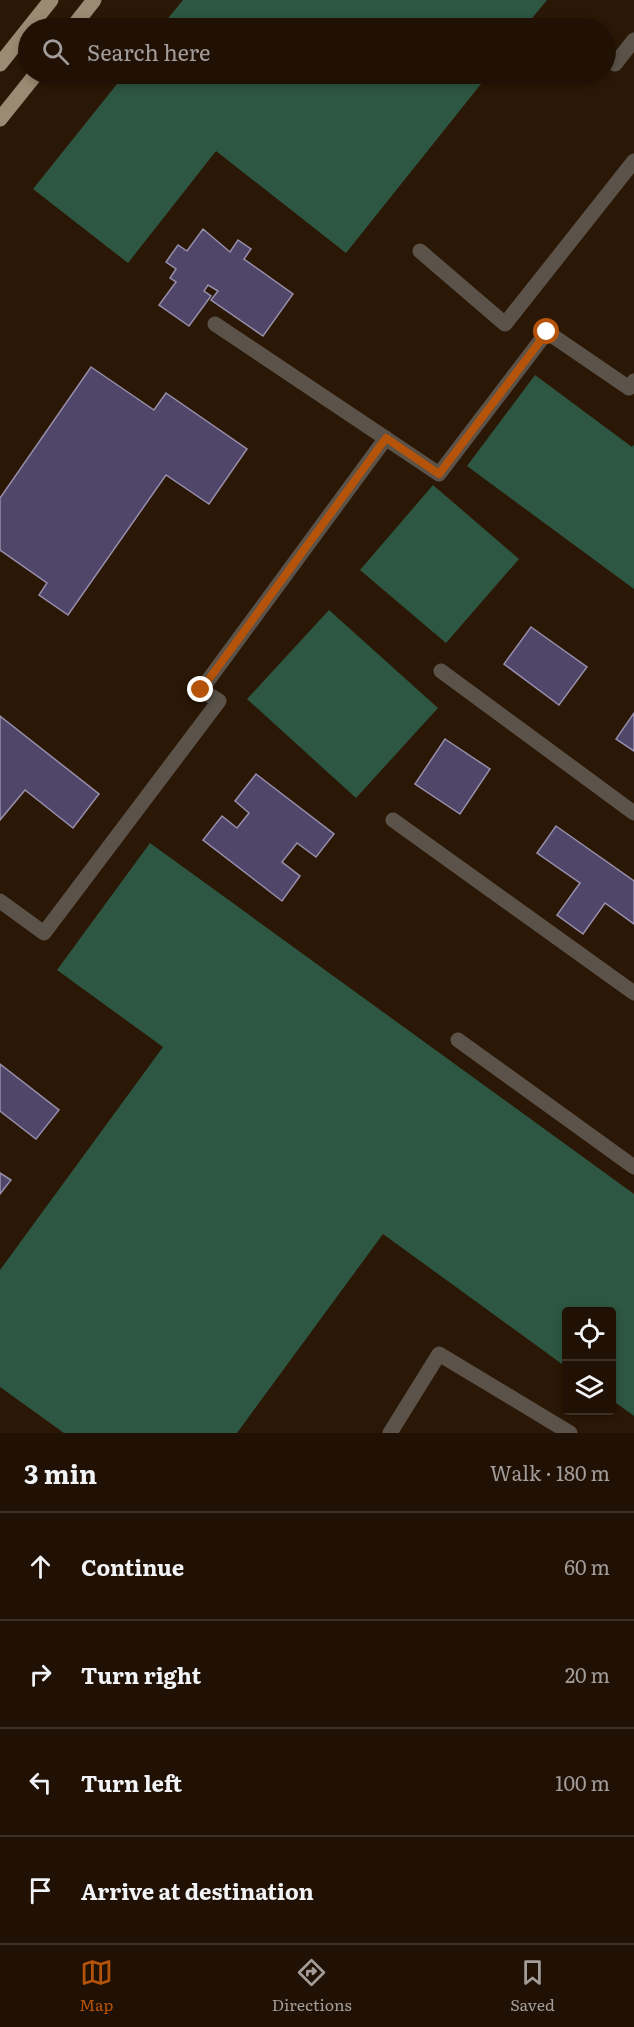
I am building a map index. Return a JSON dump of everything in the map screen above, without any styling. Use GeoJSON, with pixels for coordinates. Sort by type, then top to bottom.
{"type":"FeatureCollection","features":[{"type":"Feature","properties":{"kind":"main road"},"geometry":{"type":"LineString","coordinates":[[37,18],[51,0]]}},
{"type":"Feature","properties":{"kind":"main road"},"geometry":{"type":"LineString","coordinates":[[80,18],[94,0]]}},
{"type":"Feature","properties":{"kind":"main road"},"geometry":{"type":"LineString","coordinates":[[0,64],[18,41]]}},
{"type":"Feature","properties":{"kind":"main road"},"geometry":{"type":"LineString","coordinates":[[0,119],[28,84]]}},
{"type":"Feature","properties":{"kind":"lane"},"geometry":{"type":"LineString","coordinates":[[616,63],[634,40]]}},
{"type":"Feature","properties":{"kind":"lane"},"geometry":{"type":"LineString","coordinates":[[420,251],[505,324],[634,162]]}},
{"type":"Feature","properties":{"kind":"lane"},"geometry":{"type":"LineString","coordinates":[[215,324],[439,474],[547,332],[629,388],[634,381]]}},
{"type":"Feature","properties":{"kind":"lane"},"geometry":{"type":"LineString","coordinates":[[0,901],[44,933],[219,701],[201,690],[386,438]]}},
{"type":"Feature","properties":{"kind":"lane"},"geometry":{"type":"LineString","coordinates":[[441,671],[634,813]]}},
{"type":"Feature","properties":{"kind":"lane"},"geometry":{"type":"LineString","coordinates":[[393,820],[634,993]]}},
{"type":"Feature","properties":{"kind":"lane"},"geometry":{"type":"LineString","coordinates":[[458,1040],[634,1167]]}},
{"type":"Feature","properties":{"kind":"lane"},"geometry":{"type":"LineString","coordinates":[[390,1433],[440,1354],[570,1433]]}},
{"type":"Feature","properties":{"kind":"green space"},"geometry":{"type":"Polygon","coordinates":[[[183,0],[547,0],[532,18],[168,18],[183,0]]]}},
{"type":"Feature","properties":{"kind":"green space"},"geometry":{"type":"Polygon","coordinates":[[[117,84],[481,84],[346,253],[216,151],[128,263],[33,189],[117,84]]]}},
{"type":"Feature","properties":{"kind":"green space"},"geometry":{"type":"Polygon","coordinates":[[[535,375],[632,447],[634,445],[634,589],[467,466],[535,375]]]}},
{"type":"Feature","properties":{"kind":"green space"},"geometry":{"type":"Polygon","coordinates":[[[433,485],[519,559],[446,643],[360,570],[433,485]]]}},
{"type":"Feature","properties":{"kind":"green space"},"geometry":{"type":"Polygon","coordinates":[[[329,610],[438,708],[356,798],[247,699],[329,610]]]}},
{"type":"Feature","properties":{"kind":"green space"},"geometry":{"type":"Polygon","coordinates":[[[150,843],[634,1194],[634,1416],[616,1403],[616,1307],[562,1307],[562,1364],[383,1234],[237,1433],[64,1433],[0,1387],[0,1270],[163,1047],[57,970],[150,843]]]}},
{"type":"Feature","properties":{"kind":"building"},"geometry":{"type":"Polygon","coordinates":[[[203,229],[230,252],[238,240],[251,249],[244,259],[293,294],[263,336],[211,300],[218,291],[208,285],[204,291],[211,296],[189,326],[159,305],[176,282],[170,278],[176,269],[166,262],[178,245],[187,251],[203,229]]]}},
{"type":"Feature","properties":{"kind":"building"},"geometry":{"type":"Polygon","coordinates":[[[91,367],[154,410],[166,393],[247,449],[209,504],[166,475],[68,615],[39,595],[47,583],[0,550],[0,498],[91,367]]]}},
{"type":"Feature","properties":{"kind":"building"},"geometry":{"type":"Polygon","coordinates":[[[531,627],[587,667],[559,705],[504,664],[531,627]]]}},
{"type":"Feature","properties":{"kind":"building"},"geometry":{"type":"Polygon","coordinates":[[[634,713],[634,751],[616,739],[634,713]]]}},
{"type":"Feature","properties":{"kind":"building"},"geometry":{"type":"Polygon","coordinates":[[[0,716],[99,794],[73,828],[25,790],[0,820],[0,716]]]}},
{"type":"Feature","properties":{"kind":"building"},"geometry":{"type":"Polygon","coordinates":[[[445,739],[490,769],[460,814],[415,784],[445,739]]]}},
{"type":"Feature","properties":{"kind":"building"},"geometry":{"type":"Polygon","coordinates":[[[256,774],[334,834],[316,857],[297,843],[282,862],[300,876],[282,901],[203,840],[222,816],[237,828],[249,813],[235,801],[256,774]]]}},
{"type":"Feature","properties":{"kind":"building"},"geometry":{"type":"Polygon","coordinates":[[[556,826],[634,881],[634,924],[605,903],[583,934],[557,915],[580,883],[537,853],[556,826]]]}},
{"type":"Feature","properties":{"kind":"building"},"geometry":{"type":"Polygon","coordinates":[[[0,1064],[59,1110],[36,1139],[0,1111],[0,1064]]]}},
{"type":"Feature","properties":{"kind":"building"},"geometry":{"type":"Polygon","coordinates":[[[0,1173],[11,1180],[0,1194],[0,1173]]]}},
{"type":"Feature","properties":{"kind":"route"},"geometry":{"type":"LineString","coordinates":[[201,690],[386,438],[439,474],[547,332]]}}]}
